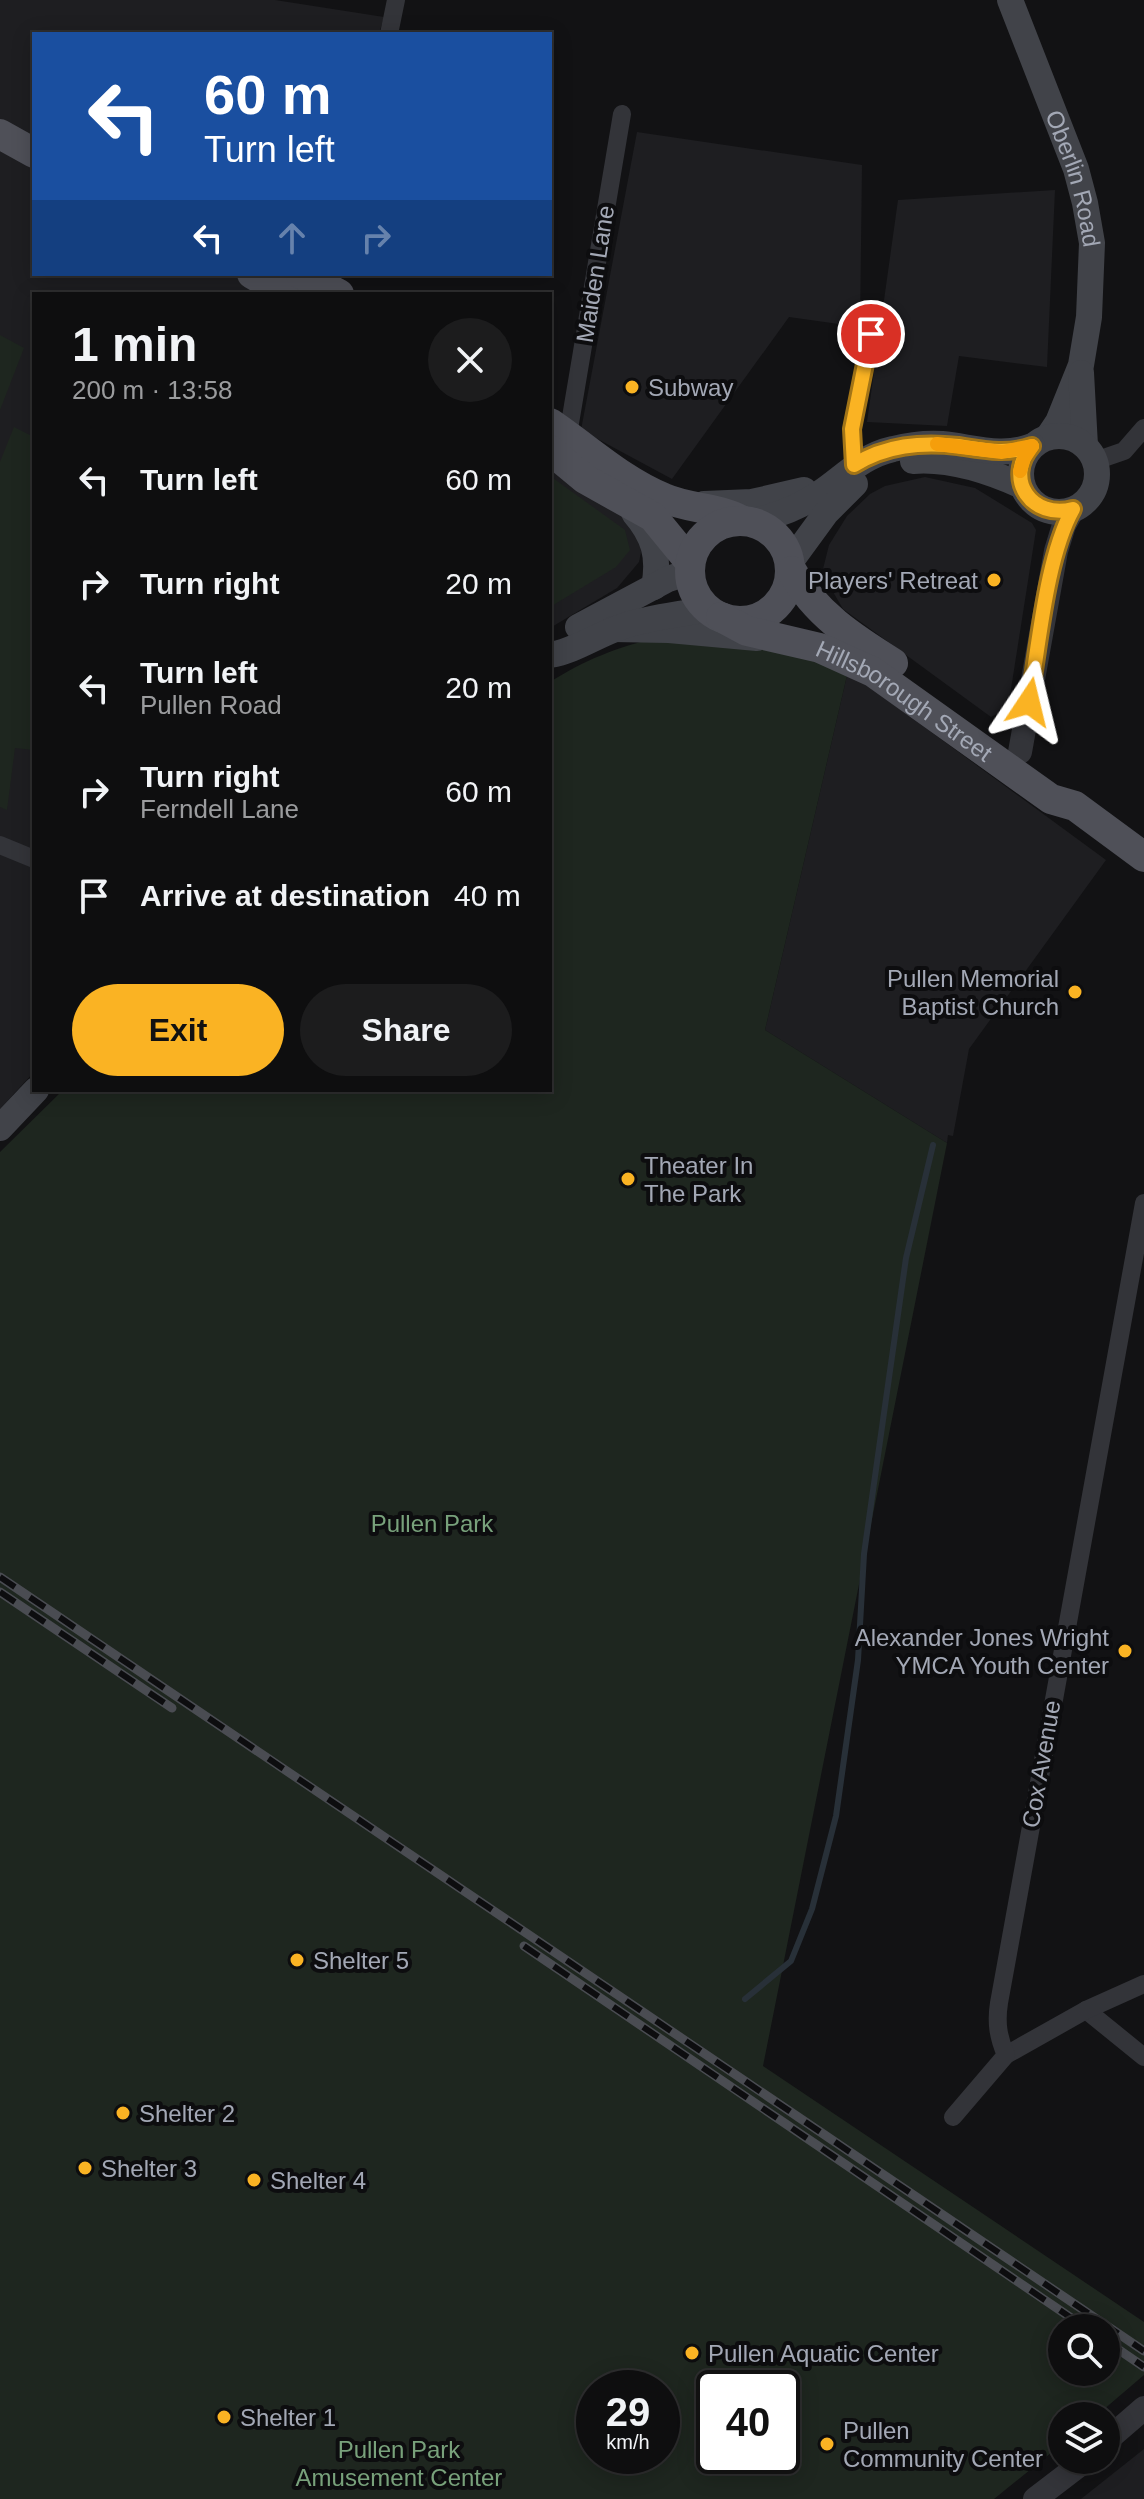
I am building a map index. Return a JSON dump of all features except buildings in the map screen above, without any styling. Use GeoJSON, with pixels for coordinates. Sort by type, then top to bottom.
{"type":"FeatureCollection","features":[{"type":"Feature","properties":{"kind":"main road","name":"Oberlin Road"},"geometry":{"type":"LineString","coordinates":[[1010,0],[1076,169],[1085,203],[1092,243],[1092,278],[1081,365],[1090,453]]}},
{"type":"Feature","properties":{"kind":"main road"},"geometry":{"type":"LineString","coordinates":[[0,112],[32,129]]}},
{"type":"Feature","properties":{"kind":"main road"},"geometry":{"type":"LineString","coordinates":[[0,134],[32,152]]}},
{"type":"Feature","properties":{"kind":"main road"},"geometry":{"type":"LineString","coordinates":[[256,276],[284,292]]}},
{"type":"Feature","properties":{"kind":"main road"},"geometry":{"type":"LineString","coordinates":[[306,276],[336,288]]}},
{"type":"Feature","properties":{"kind":"main road","name":"Oberlin Road"},"geometry":{"type":"LineString","coordinates":[[1040,441],[1058,422],[1081,365]]}},
{"type":"Feature","properties":{"kind":"main road"},"geometry":{"type":"LineString","coordinates":[[556,436],[585,479],[653,517],[690,567],[697,597],[714,613]]}},
{"type":"Feature","properties":{"kind":"main road"},"geometry":{"type":"LineString","coordinates":[[556,436],[663,498],[718,511],[776,536],[791,566]]}},
{"type":"Feature","properties":{"kind":"main road"},"geometry":{"type":"LineString","coordinates":[[552,652],[570,631],[690,567],[702,537],[715,527],[775,517],[797,507],[878,453],[926,443],[1002,452],[1068,436],[1090,453],[1097,470],[1095,488],[1083,504],[1063,512],[1043,509],[1034,503],[1022,486],[990,472],[917,460],[881,469],[849,488],[826,513],[791,566],[781,599],[770,611],[755,619],[737,621],[714,613],[648,618],[613,629],[565,652],[552,654]]}},
{"type":"Feature","properties":{"kind":"main road"},"geometry":{"type":"LineString","coordinates":[[1022,486],[1021,465],[1040,441]]}},
{"type":"Feature","properties":{"kind":"main road"},"geometry":{"type":"LineString","coordinates":[[681,504],[762,500],[798,492],[846,472]]}},
{"type":"Feature","properties":{"kind":"main road"},"geometry":{"type":"LineString","coordinates":[[622,501],[646,527],[656,548],[654,587]]}},
{"type":"Feature","properties":{"kind":"main road","name":"Hillsborough Street"},"geometry":{"type":"LineString","coordinates":[[791,566],[810,601],[834,622],[1062,781],[1075,806]]}},
{"type":"Feature","properties":{"kind":"main road","name":"Hillsborough Street"},"geometry":{"type":"LineString","coordinates":[[714,613],[747,631],[846,658],[873,672],[1051,799],[1075,806],[1144,857]]}},
{"type":"Feature","properties":{"kind":"main road"},"geometry":{"type":"LineString","coordinates":[[613,629],[681,631],[795,642]]}},
{"type":"Feature","properties":{"kind":"main road"},"geometry":{"type":"LineString","coordinates":[[0,1128],[34,1092]]}},
{"type":"Feature","properties":{"kind":"street"},"geometry":{"type":"LineString","coordinates":[[389,32],[396,0]]}},
{"type":"Feature","properties":{"kind":"street","name":"Maiden Lane"},"geometry":{"type":"LineString","coordinates":[[556,436],[622,114]]}},
{"type":"Feature","properties":{"kind":"street"},"geometry":{"type":"LineString","coordinates":[[846,472],[871,334]]}},
{"type":"Feature","properties":{"kind":"street"},"geometry":{"type":"LineString","coordinates":[[1090,453],[1124,451],[1144,428]]}},
{"type":"Feature","properties":{"kind":"street"},"geometry":{"type":"LineString","coordinates":[[1020,752],[1056,551],[1073,509]]}},
{"type":"Feature","properties":{"kind":"street"},"geometry":{"type":"LineString","coordinates":[[0,845],[32,858]]}},
{"type":"Feature","properties":{"kind":"street","name":"Cox Avenue"},"geometry":{"type":"LineString","coordinates":[[1006,2055],[998,2039],[996,2016],[1144,1203]]}},
{"type":"Feature","properties":{"kind":"street"},"geometry":{"type":"LineString","coordinates":[[953,2117],[1006,2055],[1086,2010],[1144,1984]]}},
{"type":"Feature","properties":{"kind":"street"},"geometry":{"type":"LineString","coordinates":[[1086,2010],[1144,2057]]}},
{"type":"Feature","properties":{"kind":"street"},"geometry":{"type":"LineString","coordinates":[[1120,2429],[1144,2408]]}},
{"type":"Feature","properties":{"kind":"street"},"geometry":{"type":"LineString","coordinates":[[1035,2499],[1068,2474]]}},
{"type":"Feature","properties":{"kind":"shaded area"},"geometry":{"type":"Polygon","coordinates":[[[0,0],[275,0],[384,17],[380,32],[32,32],[32,276],[314,276],[310,292],[32,292],[32,1074],[0,1109],[0,0]]]}},
{"type":"Feature","properties":{"kind":"shaded area"},"geometry":{"type":"Polygon","coordinates":[[[637,132],[862,165],[860,327],[789,317],[672,479],[581,430],[637,132]]]}},
{"type":"Feature","properties":{"kind":"shaded area"},"geometry":{"type":"Polygon","coordinates":[[[1055,190],[1047,367],[959,356],[947,426],[867,422],[898,200],[1055,190]]]}},
{"type":"Feature","properties":{"kind":"shaded area"},"geometry":{"type":"Polygon","coordinates":[[[552,464],[623,517],[640,542],[639,562],[617,588],[552,627],[552,464]]]}},
{"type":"Feature","properties":{"kind":"shaded area"},"geometry":{"type":"Polygon","coordinates":[[[925,477],[975,488],[1032,523],[1036,530],[1008,708],[991,717],[843,609],[822,573],[829,545],[847,516],[870,494],[885,486],[925,477]]]}},
{"type":"Feature","properties":{"kind":"shaded area"},"geometry":{"type":"Polygon","coordinates":[[[848,671],[1106,860],[969,1049],[953,1136],[948,1135],[947,1143],[765,1030],[848,671]]]}},
{"type":"Feature","properties":{"kind":"shaded area"},"geometry":{"type":"Polygon","coordinates":[[[1144,2449],[1144,2499],[1081,2499],[1112,2474],[1120,2474],[1120,2468],[1144,2449]]]}},
{"type":"Feature","properties":{"kind":"green space"},"geometry":{"type":"Polygon","coordinates":[[[0,335],[24,348],[0,410],[0,335]]]}},
{"type":"Feature","properties":{"kind":"green space"},"geometry":{"type":"Polygon","coordinates":[[[14,427],[32,436],[32,750],[15,748],[7,810],[0,807],[0,462],[14,427]]]}},
{"type":"Feature","properties":{"kind":"green space"},"geometry":{"type":"Polygon","coordinates":[[[552,477],[625,530],[630,550],[616,567],[552,606],[552,477]]]}},
{"type":"Feature","properties":{"kind":"green space","name":"Pullen Park"},"geometry":{"type":"Polygon","coordinates":[[[657,638],[780,648],[848,671],[765,1030],[947,1143],[763,2066],[1144,2322],[1144,2375],[1112,2402],[1048,2402],[1048,2455],[994,2499],[0,2499],[0,1152],[61,1092],[552,1092],[552,681],[589,661],[657,638]]]}},
{"type":"Feature","properties":{"kind":"waterway"},"geometry":{"type":"LineString","coordinates":[[745,1999],[791,1961],[812,1909],[836,1816],[858,1660],[864,1554],[906,1258],[933,1145]]}},
{"type":"Feature","properties":{"kind":"railway"},"geometry":{"type":"LineString","coordinates":[[0,1577],[1144,2351]]}},
{"type":"Feature","properties":{"kind":"railway"},"geometry":{"type":"LineString","coordinates":[[0,1592],[172,1708]]}},
{"type":"Feature","properties":{"kind":"railway"},"geometry":{"type":"LineString","coordinates":[[524,1946],[1065,2314]]}},
{"type":"Feature","properties":{"kind":"railway"},"geometry":{"type":"LineString","coordinates":[[1120,2351],[1144,2367]]}},
{"type":"Feature","properties":{"kind":"slow traffic"},"geometry":{"type":"LineString","coordinates":[[937,444],[1002,452],[1032,446],[1020,471]]}},
{"type":"Feature","properties":{"kind":"place","name":"Subway"},"geometry":{"type":"Point","coordinates":[632,387]}},
{"type":"Feature","properties":{"kind":"place","name":"Players' Retreat"},"geometry":{"type":"Point","coordinates":[994,580]}},
{"type":"Feature","properties":{"kind":"place","name":"Pullen Memorial Baptist Church"},"geometry":{"type":"Point","coordinates":[1075,992]}},
{"type":"Feature","properties":{"kind":"place","name":"Theater In The Park"},"geometry":{"type":"Point","coordinates":[628,1179]}},
{"type":"Feature","properties":{"kind":"place","name":"Alexander Jones Wright YMCA Youth Center"},"geometry":{"type":"Point","coordinates":[1125,1651]}},
{"type":"Feature","properties":{"kind":"place","name":"Shelter 5"},"geometry":{"type":"Point","coordinates":[297,1960]}},
{"type":"Feature","properties":{"kind":"place","name":"Shelter 2"},"geometry":{"type":"Point","coordinates":[123,2113]}},
{"type":"Feature","properties":{"kind":"place","name":"Shelter 3"},"geometry":{"type":"Point","coordinates":[85,2168]}},
{"type":"Feature","properties":{"kind":"place","name":"Shelter 4"},"geometry":{"type":"Point","coordinates":[254,2180]}},
{"type":"Feature","properties":{"kind":"place","name":"Pullen Aquatic Center"},"geometry":{"type":"Point","coordinates":[692,2353]}},
{"type":"Feature","properties":{"kind":"place","name":"Shelter 1"},"geometry":{"type":"Point","coordinates":[224,2417]}},
{"type":"Feature","properties":{"kind":"place","name":"Pullen Community Center"},"geometry":{"type":"Point","coordinates":[827,2444]}},
{"type":"Feature","properties":{"kind":"route"},"geometry":{"type":"LineString","coordinates":[[871,334],[852,429],[854,465],[878,453],[926,443],[1002,452],[1032,446],[1027,451],[1020,472],[1027,496],[1043,509],[1053,512],[1073,509],[1056,551],[1029,702]]}},
{"type":"Feature","properties":{"kind":"park label","name":"Pullen Park Amusement Center"},"geometry":{"type":"Point","coordinates":[399,2463]}}]}
